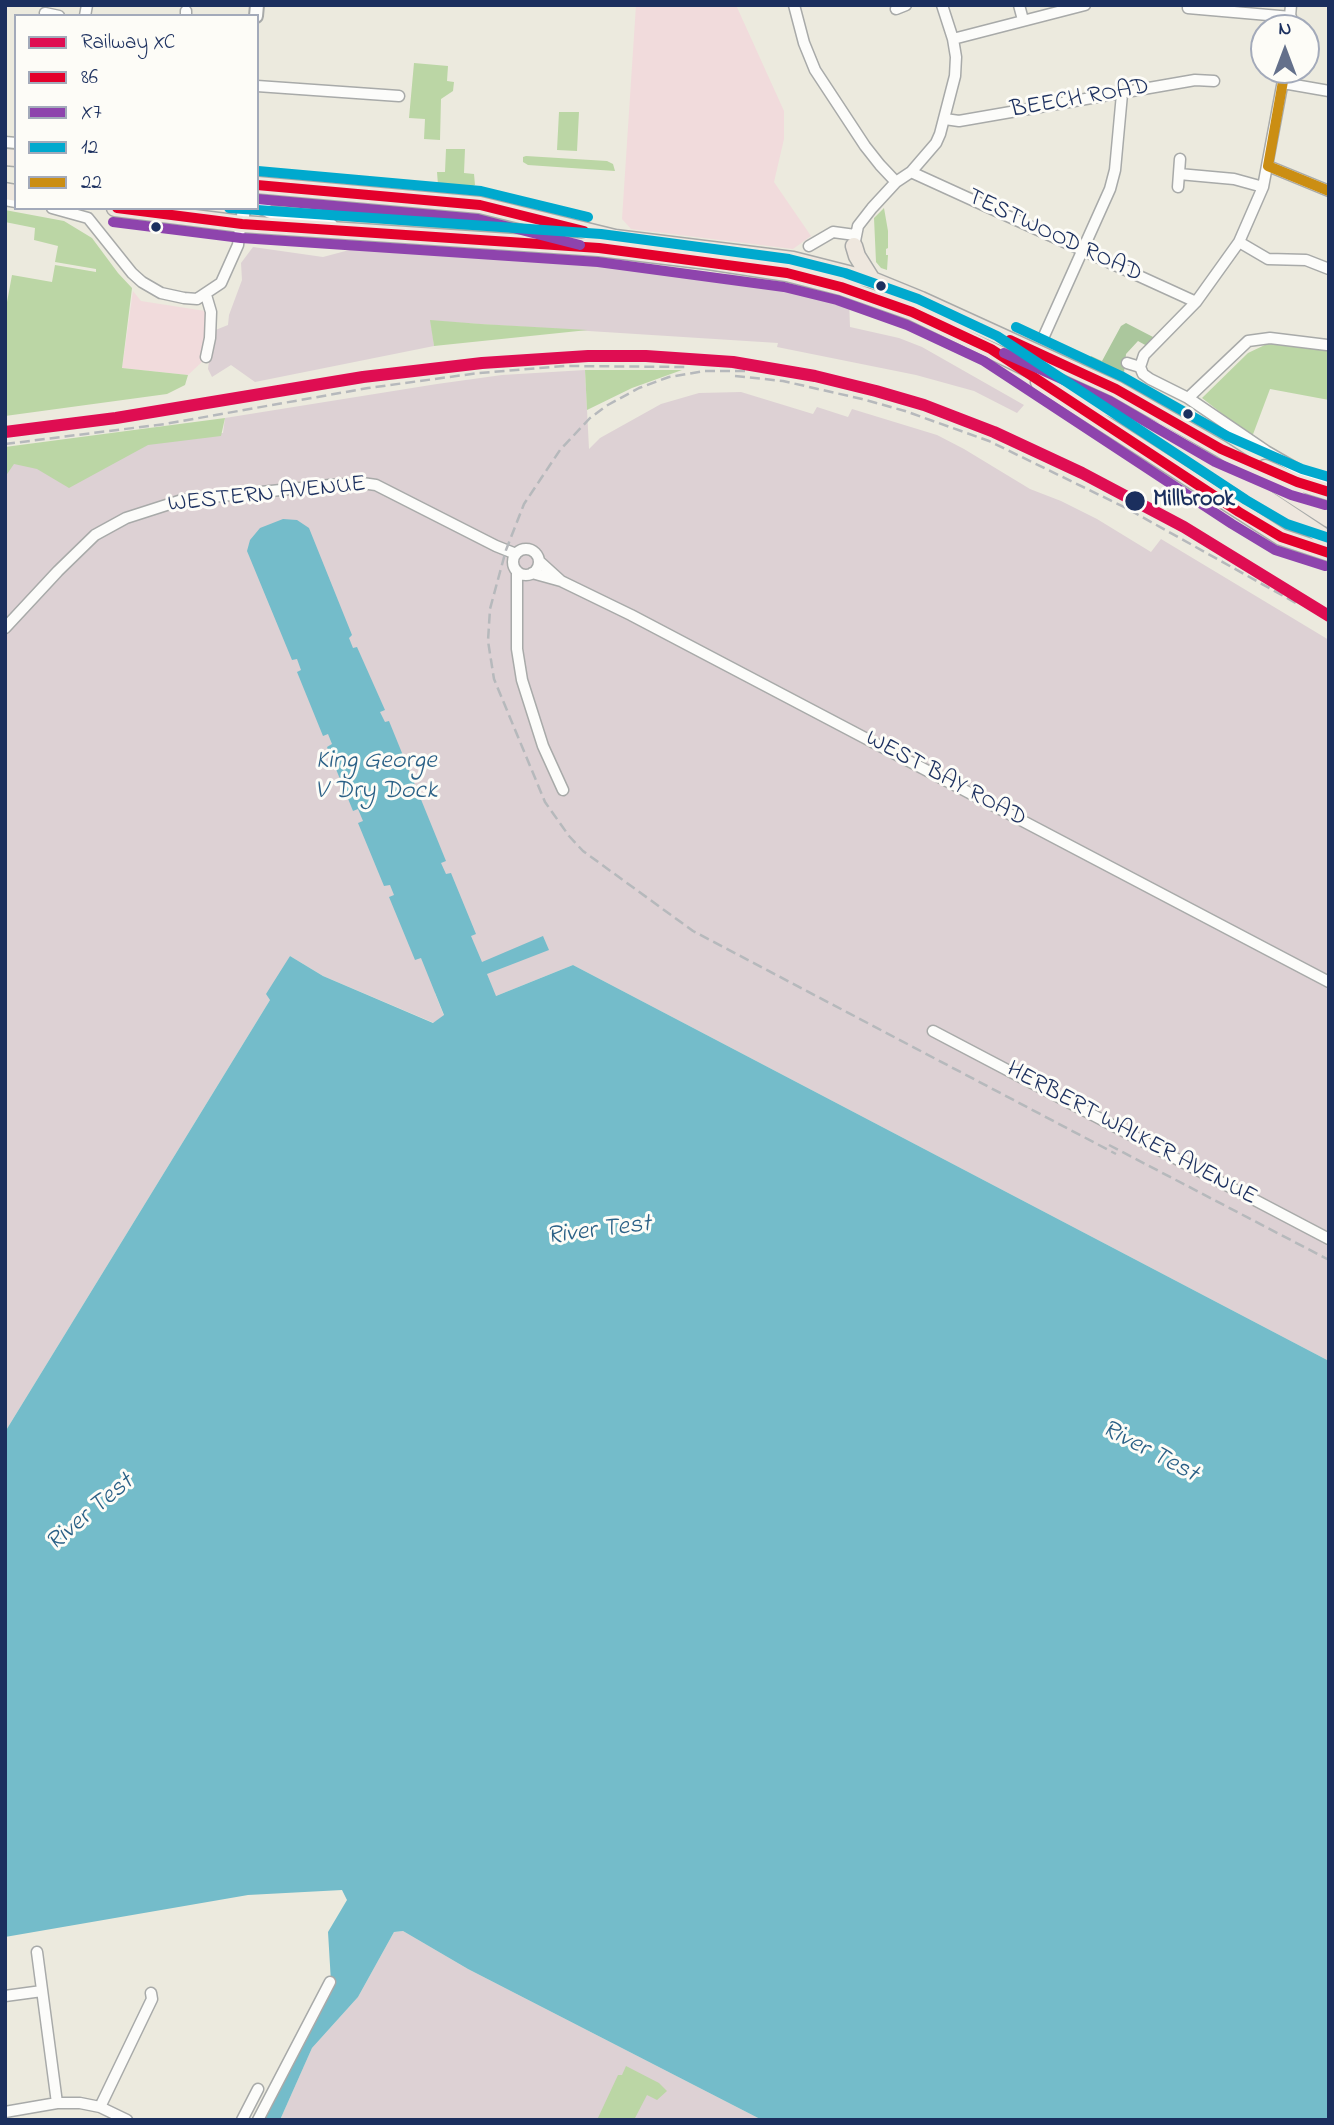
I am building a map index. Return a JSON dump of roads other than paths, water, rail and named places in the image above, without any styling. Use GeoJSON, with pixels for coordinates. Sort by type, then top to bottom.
{"type":"FeatureCollection","features":[{"type":"Feature","properties":{"kind":"highway"},"geometry":{"type":"LineString","coordinates":[[259,185],[480,205],[615,238],[793,260],[872,280],[1096,379],[1221,449],[1329,519]]}},
{"type":"Feature","properties":{"kind":"highway"},"geometry":{"type":"LineString","coordinates":[[157,210],[242,214],[373,234],[599,248],[787,273],[841,287],[912,312],[1157,431],[1242,482],[1329,540]]}},
{"type":"Feature","properties":{"kind":"highway"},"geometry":{"type":"LineString","coordinates":[[827,267],[843,259],[855,241]]}},
{"type":"Feature","properties":{"kind":"highway"},"geometry":{"type":"LineString","coordinates":[[855,241],[857,256],[872,280]]}},
{"type":"Feature","properties":{"kind":"highway"},"geometry":{"type":"LineString","coordinates":[[991,349],[1239,512],[1281,537],[1329,553]]}},
{"type":"Feature","properties":{"kind":"highway"},"geometry":{"type":"LineString","coordinates":[[1221,449],[1297,482],[1329,492]]}},
{"type":"Feature","properties":{"kind":"street"},"geometry":{"type":"LineString","coordinates":[[794,5],[804,43],[816,70],[865,146],[897,183]]}},
{"type":"Feature","properties":{"kind":"street"},"geometry":{"type":"LineString","coordinates":[[809,246],[833,232],[855,241],[859,226],[875,205],[911,172],[936,143],[945,119],[955,76],[956,57],[942,5]]}},
{"type":"Feature","properties":{"kind":"street"},"geometry":{"type":"LineString","coordinates":[[1018,5],[1023,20]]}},
{"type":"Feature","properties":{"kind":"street"},"geometry":{"type":"LineString","coordinates":[[953,40],[1085,5]]}},
{"type":"Feature","properties":{"kind":"street"},"geometry":{"type":"LineString","coordinates":[[1188,8],[1250,17]]}},
{"type":"Feature","properties":{"kind":"street"},"geometry":{"type":"LineString","coordinates":[[45,13],[50,14]]}},
{"type":"Feature","properties":{"kind":"street","name":"BEECH ROAD"},"geometry":{"type":"LineString","coordinates":[[945,119],[959,121],[1195,80],[1214,81]]}},
{"type":"Feature","properties":{"kind":"street"},"geometry":{"type":"LineString","coordinates":[[1283,84],[1263,187],[1239,242],[1196,302],[1144,355],[1140,367],[1143,374],[1150,379],[1188,398],[1266,451],[1304,473],[1329,481]]}},
{"type":"Feature","properties":{"kind":"street"},"geometry":{"type":"LineString","coordinates":[[1289,84],[1329,91]]}},
{"type":"Feature","properties":{"kind":"street"},"geometry":{"type":"LineString","coordinates":[[259,86],[399,96]]}},
{"type":"Feature","properties":{"kind":"street"},"geometry":{"type":"LineString","coordinates":[[1044,336],[1110,189],[1115,170],[1122,94]]}},
{"type":"Feature","properties":{"kind":"street"},"geometry":{"type":"LineString","coordinates":[[1178,187],[1180,159]]}},
{"type":"Feature","properties":{"kind":"street"},"geometry":{"type":"LineString","coordinates":[[1268,166],[1329,191]]}},
{"type":"Feature","properties":{"kind":"street","name":"TESTWOOD ROAD"},"geometry":{"type":"LineString","coordinates":[[911,172],[1196,302]]}},
{"type":"Feature","properties":{"kind":"street"},"geometry":{"type":"LineString","coordinates":[[1179,174],[1234,179],[1263,187]]}},
{"type":"Feature","properties":{"kind":"street"},"geometry":{"type":"LineString","coordinates":[[259,206],[270,212],[373,234]]}},
{"type":"Feature","properties":{"kind":"street"},"geometry":{"type":"LineString","coordinates":[[59,210],[88,218],[132,273],[149,287],[173,297],[197,299],[220,283],[227,272],[240,239],[242,214]]}},
{"type":"Feature","properties":{"kind":"street"},"geometry":{"type":"LineString","coordinates":[[1239,242],[1268,259],[1306,260],[1329,269]]}},
{"type":"Feature","properties":{"kind":"street"},"geometry":{"type":"LineString","coordinates":[[206,295],[211,312],[206,357]]}},
{"type":"Feature","properties":{"kind":"street"},"geometry":{"type":"LineString","coordinates":[[1188,398],[1248,341],[1269,338],[1326,345]]}},
{"type":"Feature","properties":{"kind":"street"},"geometry":{"type":"LineString","coordinates":[[1127,363],[1140,367]]}},
{"type":"Feature","properties":{"kind":"street","name":"WESTERN AVENUE"},"geometry":{"type":"LineString","coordinates":[[5,628],[95,535],[126,518],[182,500],[330,485],[376,485],[516,554]]}},
{"type":"Feature","properties":{"kind":"street"},"geometry":{"type":"LineString","coordinates":[[518,598],[537,568],[535,553],[527,549],[516,554],[513,565],[517,571],[517,649],[522,680],[538,735],[563,790]]}},
{"type":"Feature","properties":{"kind":"street","name":"WEST BAY ROAD"},"geometry":{"type":"LineString","coordinates":[[538,561],[561,581]]}},
{"type":"Feature","properties":{"kind":"street"},"geometry":{"type":"LineString","coordinates":[[517,571],[531,574]]}},
{"type":"Feature","properties":{"kind":"street","name":"WEST BAY ROAD"},"geometry":{"type":"LineString","coordinates":[[531,574],[561,581],[631,614],[1329,982]]}},
{"type":"Feature","properties":{"kind":"street","name":"HERBERT WALKER AVENUE"},"geometry":{"type":"LineString","coordinates":[[933,1031],[1329,1239]]}},
{"type":"Feature","properties":{"kind":"street"},"geometry":{"type":"LineString","coordinates":[[37,1952],[57,2103]]}},
{"type":"Feature","properties":{"kind":"street"},"geometry":{"type":"LineString","coordinates":[[258,2120],[330,1982]]}},
{"type":"Feature","properties":{"kind":"street"},"geometry":{"type":"LineString","coordinates":[[5,1996],[42,1991]]}},
{"type":"Feature","properties":{"kind":"street"},"geometry":{"type":"LineString","coordinates":[[100,2107],[152,1999],[151,1993]]}},
{"type":"Feature","properties":{"kind":"street"},"geometry":{"type":"LineString","coordinates":[[242,2120],[258,2090]]}},
{"type":"Feature","properties":{"kind":"street"},"geometry":{"type":"LineString","coordinates":[[5,2112],[57,2103],[80,2103],[100,2107],[127,2120]]}},
{"type":"Feature","properties":{"kind":"water"},"geometry":{"type":"Polygon","coordinates":[[[283,519],[297,520],[309,528],[352,635],[349,638],[353,648],[357,647],[385,710],[380,712],[385,722],[389,721],[415,785],[410,788],[414,798],[420,797],[446,861],[441,863],[446,874],[451,873],[476,934],[471,936],[482,962],[543,936],[549,950],[487,974],[496,996],[573,965],[1329,1361],[1329,2120],[762,2120],[468,1969],[403,1931],[394,1932],[358,1997],[312,2048],[280,2120],[262,2120],[331,1982],[328,1932],[347,1900],[342,1890],[248,1895],[5,1937],[5,1432],[270,1000],[266,994],[290,956],[323,976],[433,1023],[444,1015],[421,958],[415,960],[389,897],[394,895],[390,885],[384,886],[358,823],[363,821],[358,809],[353,811],[327,747],[332,744],[328,734],[323,736],[297,672],[301,670],[297,659],[292,660],[247,551],[250,540],[260,528],[283,519]]]}},
{"type":"Feature","properties":{"kind":"railway"},"geometry":{"type":"LineString","coordinates":[[5,444],[165,424],[368,388],[479,373],[565,366],[689,367]]}},
{"type":"Feature","properties":{"kind":"railway"},"geometry":{"type":"LineString","coordinates":[[745,371],[705,371],[669,377],[639,388],[606,406],[590,418],[560,450],[524,504],[506,550],[490,609],[488,641],[494,679],[545,802],[583,851],[693,931],[1116,1154]]}},
{"type":"Feature","properties":{"kind":"railway"},"geometry":{"type":"LineString","coordinates":[[735,376],[783,381],[862,399],[905,411],[989,441],[1126,508],[1296,603]]}},
{"type":"Feature","properties":{"kind":"railway"},"geometry":{"type":"LineString","coordinates":[[1109,1145],[1329,1260]]}},
{"type":"Feature","properties":{"kind":"rail line","name":"XC"},"geometry":{"type":"LineString","coordinates":[[5,432],[116,418],[363,377],[482,363],[588,356],[646,356],[733,362],[815,376],[876,391],[924,405],[994,432],[1082,473],[1184,527],[1329,616]]}},
{"type":"Feature","properties":{"kind":"place","name":"Millbrook"},"geometry":{"type":"Point","coordinates":[1135,501]}},
{"type":"Feature","properties":{"kind":"water label","name":"King George V Dry Dock"},"geometry":{"type":"Point","coordinates":[376,778]}},
{"type":"Feature","properties":{"kind":"water label","name":"River Test"},"geometry":{"type":"Point","coordinates":[599,1232]}},
{"type":"Feature","properties":{"kind":"water label","name":"River Test"},"geometry":{"type":"Point","coordinates":[1149,1453]}},
{"type":"Feature","properties":{"kind":"water label","name":"River Test"},"geometry":{"type":"Point","coordinates":[91,1514]}}]}
